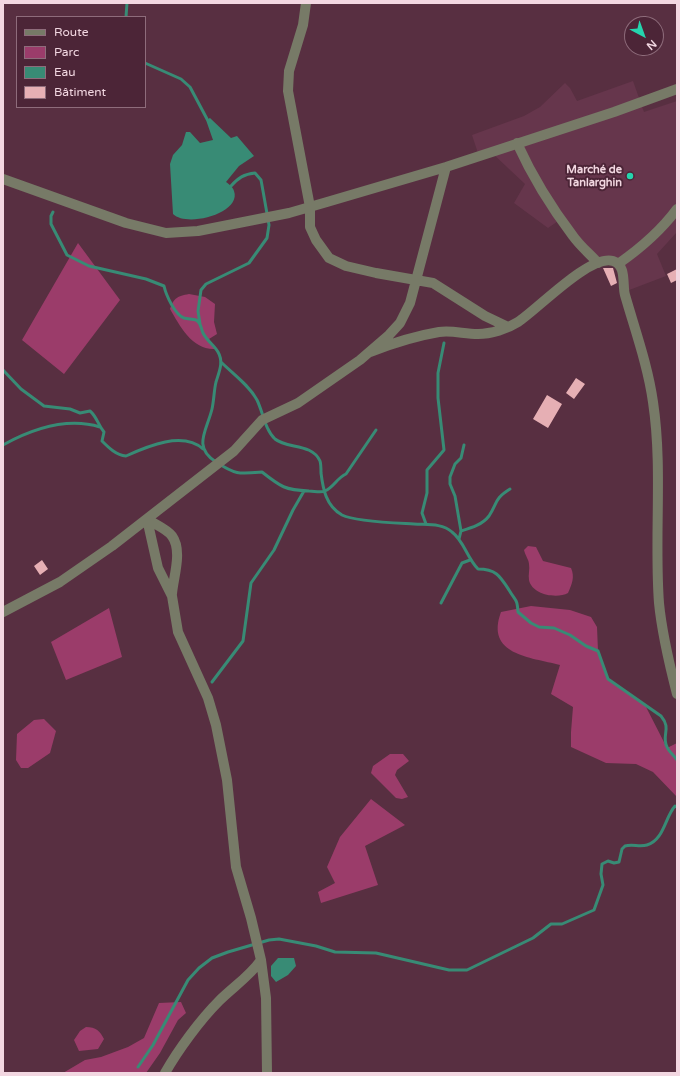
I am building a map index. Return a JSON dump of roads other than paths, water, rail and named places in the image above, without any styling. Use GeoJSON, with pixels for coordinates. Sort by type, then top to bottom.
{"type":"FeatureCollection","features":[{"type":"Feature","properties":{"kind":"street"},"geometry":{"type":"LineString","coordinates":[[306,3],[302,25],[289,71],[288,92],[310,207],[310,227],[316,240],[329,258],[346,266],[433,283],[485,316],[508,327]]}},
{"type":"Feature","properties":{"kind":"street"},"geometry":{"type":"LineString","coordinates":[[3,179],[126,223],[166,232],[208,230],[310,207],[446,167],[614,112],[677,89]]}},
{"type":"Feature","properties":{"kind":"street"},"geometry":{"type":"LineString","coordinates":[[516,143],[531,173],[573,237],[598,263]]}},
{"type":"Feature","properties":{"kind":"street"},"geometry":{"type":"LineString","coordinates":[[3,612],[60,582],[112,546],[234,451],[262,420],[298,403],[370,352],[390,335],[400,323],[410,303],[446,167]]}},
{"type":"Feature","properties":{"kind":"street"},"geometry":{"type":"LineString","coordinates":[[618,264],[647,243],[665,226],[677,210]]}},
{"type":"Feature","properties":{"kind":"street"},"geometry":{"type":"LineString","coordinates":[[370,352],[406,339],[440,332],[454,331],[478,334],[508,327],[519,321],[578,274],[598,263],[612,260],[618,264],[625,279],[624,292],[640,344],[653,402],[658,461],[659,602],[665,645],[677,694]]}},
{"type":"Feature","properties":{"kind":"street"},"geometry":{"type":"LineString","coordinates":[[146,519],[158,568],[172,596]]}},
{"type":"Feature","properties":{"kind":"street"},"geometry":{"type":"LineString","coordinates":[[146,519],[172,536],[176,544],[177,556],[172,596],[178,632],[208,698],[216,726],[227,780],[236,867],[252,918],[261,960],[266,998],[267,1073]]}},
{"type":"Feature","properties":{"kind":"street"},"geometry":{"type":"LineString","coordinates":[[165,1073],[173,1059],[218,1002],[253,970],[261,960]]}},
{"type":"Feature","properties":{"kind":"water"},"geometry":{"type":"Polygon","coordinates":[[[210,118],[231,138],[237,136],[254,156],[239,166],[226,182],[234,191],[234,199],[230,206],[222,212],[201,219],[180,218],[173,214],[170,164],[173,155],[182,145],[186,132],[190,132],[200,143],[213,140],[206,120],[210,118]]]}},
{"type":"Feature","properties":{"kind":"water"},"geometry":{"type":"Polygon","coordinates":[[[278,958],[294,958],[296,966],[288,975],[276,982],[271,976],[271,966],[278,958]]]}},
{"type":"Feature","properties":{"kind":"waterway"},"geometry":{"type":"LineString","coordinates":[[126,16],[127,3]]}},
{"type":"Feature","properties":{"kind":"waterway"},"geometry":{"type":"LineString","coordinates":[[146,63],[181,79],[190,87],[207,119]]}},
{"type":"Feature","properties":{"kind":"waterway"},"geometry":{"type":"LineString","coordinates":[[200,324],[198,311],[201,290],[206,284],[249,263],[267,238],[269,225],[261,180],[255,173],[248,174],[236,181],[231,186]]}},
{"type":"Feature","properties":{"kind":"waterway"},"geometry":{"type":"LineString","coordinates":[[53,212],[51,216],[51,224],[67,255],[89,266],[146,279],[164,286],[177,313],[184,318],[199,322],[203,333],[216,350],[221,360],[215,385],[212,409],[203,438],[205,450],[216,462],[238,473],[262,472],[274,481],[289,489],[323,492],[346,474],[376,430]]}},
{"type":"Feature","properties":{"kind":"waterway"},"geometry":{"type":"LineString","coordinates":[[426,524],[422,513],[427,493],[427,470],[444,450],[438,398],[438,373],[444,343]]}},
{"type":"Feature","properties":{"kind":"waterway"},"geometry":{"type":"LineString","coordinates":[[221,362],[254,395],[264,421],[275,439],[280,442],[311,451],[316,455],[320,461],[324,491],[332,507],[342,515],[366,521],[434,525],[448,529],[460,540],[474,565],[478,569],[489,570],[500,577],[516,600],[518,612],[531,623],[539,627],[554,628],[570,635],[586,646],[598,651],[608,679],[661,716],[666,725],[665,743],[677,760]]}},
{"type":"Feature","properties":{"kind":"waterway"},"geometry":{"type":"LineString","coordinates":[[3,370],[21,389],[44,406],[70,409],[80,413],[90,411],[104,432],[102,441],[116,453],[126,456],[144,448],[165,442],[176,441],[186,441],[203,449]]}},
{"type":"Feature","properties":{"kind":"waterway"},"geometry":{"type":"LineString","coordinates":[[3,445],[26,434],[50,426],[75,423],[100,427]]}},
{"type":"Feature","properties":{"kind":"waterway"},"geometry":{"type":"LineString","coordinates":[[459,539],[461,531],[455,496],[450,484],[450,477],[455,464],[461,458],[464,445]]}},
{"type":"Feature","properties":{"kind":"waterway"},"geometry":{"type":"LineString","coordinates":[[461,531],[483,522],[489,516],[499,498],[510,489]]}},
{"type":"Feature","properties":{"kind":"waterway"},"geometry":{"type":"LineString","coordinates":[[212,682],[243,641],[251,583],[274,550],[304,491]]}},
{"type":"Feature","properties":{"kind":"waterway"},"geometry":{"type":"LineString","coordinates":[[441,603],[462,563],[470,560]]}},
{"type":"Feature","properties":{"kind":"waterway"},"geometry":{"type":"LineString","coordinates":[[138,1067],[153,1045],[188,980],[199,968],[212,958],[269,940],[279,939],[316,946],[335,952],[376,953],[449,970],[467,970],[533,938],[551,924],[562,924],[594,910],[603,885],[601,874],[602,864],[608,861],[614,863],[619,862],[622,849],[625,846],[644,846],[653,842],[661,833],[675,806],[677,807]]}},
{"type":"Feature","properties":{"kind":"place","name":"Marché de Tanlarghin"},"geometry":{"type":"Point","coordinates":[630,176]}}]}
